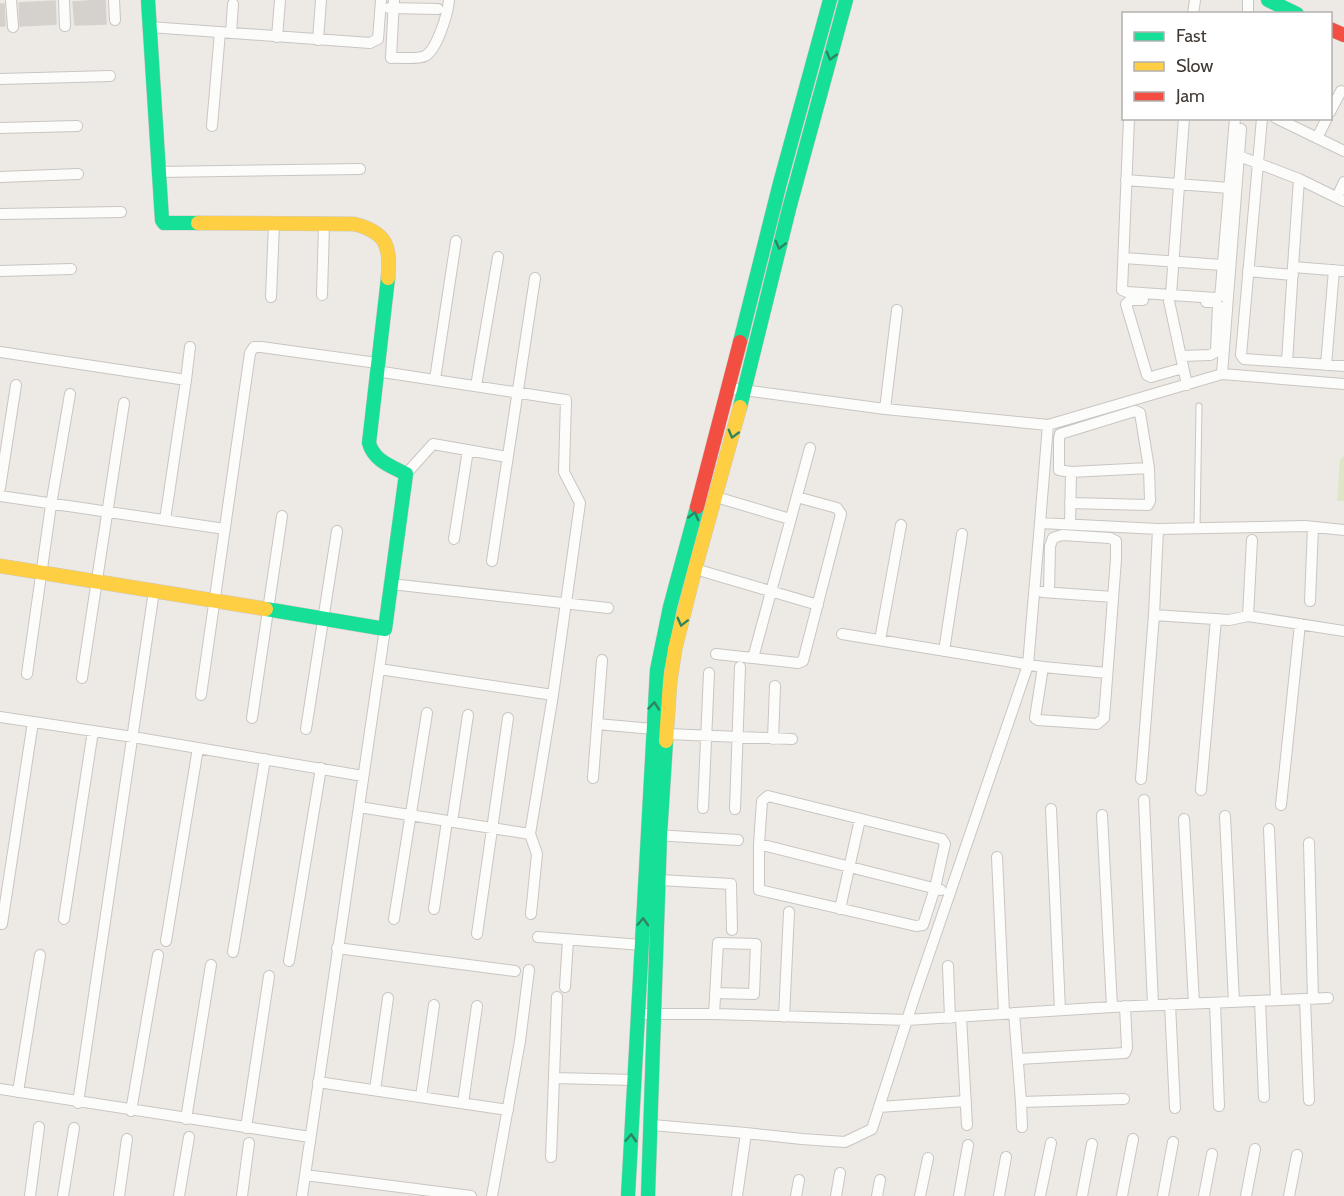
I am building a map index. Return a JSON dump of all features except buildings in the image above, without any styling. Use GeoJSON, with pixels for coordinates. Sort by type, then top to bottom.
{"type":"FeatureCollection","features":[{"type":"Feature","properties":{"kind":"street"},"geometry":{"type":"LineString","coordinates":[[11,0],[13,27]]}},
{"type":"Feature","properties":{"kind":"street"},"geometry":{"type":"LineString","coordinates":[[64,0],[65,26]]}},
{"type":"Feature","properties":{"kind":"street"},"geometry":{"type":"LineString","coordinates":[[114,0],[115,20]]}},
{"type":"Feature","properties":{"kind":"street"},"geometry":{"type":"LineString","coordinates":[[148,0],[158,172],[164,223],[363,226],[378,233],[389,248],[390,259],[370,450],[376,458],[406,474]]}},
{"type":"Feature","properties":{"kind":"street"},"geometry":{"type":"LineString","coordinates":[[277,37],[280,0]]}},
{"type":"Feature","properties":{"kind":"street"},"geometry":{"type":"LineString","coordinates":[[318,40],[321,0]]}},
{"type":"Feature","properties":{"kind":"street"},"geometry":{"type":"LineString","coordinates":[[394,4],[391,58],[424,57],[429,53],[442,31],[449,0]]}},
{"type":"Feature","properties":{"kind":"street"},"geometry":{"type":"LineString","coordinates":[[648,1196],[659,880],[654,835],[653,729],[657,670],[670,607],[729,388],[780,183],[831,0]]}},
{"type":"Feature","properties":{"kind":"street"},"geometry":{"type":"LineString","coordinates":[[628,1196],[642,945],[675,649],[745,391],[789,209],[846,0]]}},
{"type":"Feature","properties":{"kind":"street"},"geometry":{"type":"LineString","coordinates":[[1268,0],[1293,12]]}},
{"type":"Feature","properties":{"kind":"street"},"geometry":{"type":"LineString","coordinates":[[231,33],[233,4]]}},
{"type":"Feature","properties":{"kind":"street"},"geometry":{"type":"LineString","coordinates":[[150,27],[374,42],[378,39],[380,4],[438,9]]}},
{"type":"Feature","properties":{"kind":"street"},"geometry":{"type":"LineString","coordinates":[[212,126],[220,32]]}},
{"type":"Feature","properties":{"kind":"street"},"geometry":{"type":"LineString","coordinates":[[0,79],[110,76]]}},
{"type":"Feature","properties":{"kind":"street"},"geometry":{"type":"LineString","coordinates":[[1332,108],[1341,91]]}},
{"type":"Feature","properties":{"kind":"street"},"geometry":{"type":"LineString","coordinates":[[1129,120],[1123,292],[1215,302],[1218,305],[1216,352],[1209,355],[1181,356]]}},
{"type":"Feature","properties":{"kind":"street"},"geometry":{"type":"LineString","coordinates":[[1184,120],[1170,298],[1187,385]]}},
{"type":"Feature","properties":{"kind":"street"},"geometry":{"type":"LineString","coordinates":[[1184,368],[1147,375],[1126,308],[1128,301],[1131,300],[1218,298],[1235,120]]}},
{"type":"Feature","properties":{"kind":"street"},"geometry":{"type":"LineString","coordinates":[[1222,374],[1242,120]]}},
{"type":"Feature","properties":{"kind":"street"},"geometry":{"type":"LineString","coordinates":[[1262,120],[1240,352],[1242,358],[1344,366]]}},
{"type":"Feature","properties":{"kind":"street"},"geometry":{"type":"LineString","coordinates":[[1280,120],[1344,151]]}},
{"type":"Feature","properties":{"kind":"street"},"geometry":{"type":"LineString","coordinates":[[1317,138],[1326,120]]}},
{"type":"Feature","properties":{"kind":"street"},"geometry":{"type":"LineString","coordinates":[[0,128],[77,126]]}},
{"type":"Feature","properties":{"kind":"street"},"geometry":{"type":"LineString","coordinates":[[1239,156],[1299,179],[1340,199],[1344,182]]}},
{"type":"Feature","properties":{"kind":"street"},"geometry":{"type":"LineString","coordinates":[[158,172],[360,169]]}},
{"type":"Feature","properties":{"kind":"street"},"geometry":{"type":"LineString","coordinates":[[0,177],[78,174]]}},
{"type":"Feature","properties":{"kind":"street"},"geometry":{"type":"LineString","coordinates":[[1287,362],[1299,179]]}},
{"type":"Feature","properties":{"kind":"street"},"geometry":{"type":"LineString","coordinates":[[1126,180],[1229,188]]}},
{"type":"Feature","properties":{"kind":"street"},"geometry":{"type":"LineString","coordinates":[[0,214],[121,212]]}},
{"type":"Feature","properties":{"kind":"street"},"geometry":{"type":"LineString","coordinates":[[272,297],[274,224]]}},
{"type":"Feature","properties":{"kind":"street"},"geometry":{"type":"LineString","coordinates":[[322,295],[324,224]]}},
{"type":"Feature","properties":{"kind":"street"},"geometry":{"type":"LineString","coordinates":[[435,379],[456,241]]}},
{"type":"Feature","properties":{"kind":"street"},"geometry":{"type":"LineString","coordinates":[[476,386],[498,257]]}},
{"type":"Feature","properties":{"kind":"street"},"geometry":{"type":"LineString","coordinates":[[1124,258],[1222,265]]}},
{"type":"Feature","properties":{"kind":"street"},"geometry":{"type":"LineString","coordinates":[[0,271],[71,269]]}},
{"type":"Feature","properties":{"kind":"street"},"geometry":{"type":"LineString","coordinates":[[1248,271],[1339,271],[1326,365]]}},
{"type":"Feature","properties":{"kind":"street"},"geometry":{"type":"LineString","coordinates":[[492,561],[535,278]]}},
{"type":"Feature","properties":{"kind":"street"},"geometry":{"type":"LineString","coordinates":[[885,409],[897,310]]}},
{"type":"Feature","properties":{"kind":"street"},"geometry":{"type":"LineString","coordinates":[[165,520],[190,347]]}},
{"type":"Feature","properties":{"kind":"street"},"geometry":{"type":"LineString","coordinates":[[201,695],[250,353],[254,347],[566,400],[564,472],[580,503],[553,695],[530,834],[537,854],[531,914]]}},
{"type":"Feature","properties":{"kind":"street"},"geometry":{"type":"LineString","coordinates":[[0,352],[186,380]]}},
{"type":"Feature","properties":{"kind":"street"},"geometry":{"type":"LineString","coordinates":[[729,388],[885,409],[1048,424],[1222,374],[1344,384]]}},
{"type":"Feature","properties":{"kind":"street"},"geometry":{"type":"LineString","coordinates":[[0,488],[16,385]]}},
{"type":"Feature","properties":{"kind":"street"},"geometry":{"type":"LineString","coordinates":[[27,674],[51,505],[70,394]]}},
{"type":"Feature","properties":{"kind":"street"},"geometry":{"type":"LineString","coordinates":[[82,678],[124,403]]}},
{"type":"Feature","properties":{"kind":"street"},"geometry":{"type":"LineString","coordinates":[[1070,503],[1148,505],[1150,501],[1149,468],[1140,413],[1136,411],[1060,434],[1059,470],[1071,472],[1149,468]]}},
{"type":"Feature","properties":{"kind":"street"},"geometry":{"type":"LineString","coordinates":[[652,1125],[845,1142],[872,1129],[1028,665],[1048,424]]}},
{"type":"Feature","properties":{"kind":"street"},"geometry":{"type":"LineString","coordinates":[[302,1196],[337,948],[360,807],[406,474],[433,444],[507,457]]}},
{"type":"Feature","properties":{"kind":"street"},"geometry":{"type":"LineString","coordinates":[[753,658],[810,448]]}},
{"type":"Feature","properties":{"kind":"street"},"geometry":{"type":"LineString","coordinates":[[454,539],[468,450]]}},
{"type":"Feature","properties":{"kind":"street"},"geometry":{"type":"LineString","coordinates":[[1070,524],[1071,472]]}},
{"type":"Feature","properties":{"kind":"street"},"geometry":{"type":"LineString","coordinates":[[0,496],[225,529]]}},
{"type":"Feature","properties":{"kind":"street"},"geometry":{"type":"LineString","coordinates":[[716,497],[790,519]]}},
{"type":"Feature","properties":{"kind":"street"},"geometry":{"type":"LineString","coordinates":[[716,654],[802,662],[841,514],[837,508],[797,497]]}},
{"type":"Feature","properties":{"kind":"street"},"geometry":{"type":"LineString","coordinates":[[252,718],[282,516]]}},
{"type":"Feature","properties":{"kind":"street"},"geometry":{"type":"LineString","coordinates":[[1040,523],[1158,529],[1313,527],[1344,530]]}},
{"type":"Feature","properties":{"kind":"street"},"geometry":{"type":"LineString","coordinates":[[880,640],[901,525]]}},
{"type":"Feature","properties":{"kind":"street"},"geometry":{"type":"LineString","coordinates":[[1310,601],[1313,527]]}},
{"type":"Feature","properties":{"kind":"street"},"geometry":{"type":"LineString","coordinates":[[1141,780],[1154,615],[1158,529]]}},
{"type":"Feature","properties":{"kind":"street"},"geometry":{"type":"LineString","coordinates":[[306,729],[337,531]]}},
{"type":"Feature","properties":{"kind":"street"},"geometry":{"type":"LineString","coordinates":[[944,651],[962,534]]}},
{"type":"Feature","properties":{"kind":"street"},"geometry":{"type":"LineString","coordinates":[[1043,667],[1035,715],[1038,720],[1097,724],[1102,722],[1116,541],[1110,538],[1062,535],[1053,538],[1050,546],[1049,592]]}},
{"type":"Feature","properties":{"kind":"street"},"geometry":{"type":"LineString","coordinates":[[1248,616],[1251,540]]}},
{"type":"Feature","properties":{"kind":"street"},"geometry":{"type":"LineString","coordinates":[[0,566],[385,629]]}},
{"type":"Feature","properties":{"kind":"street"},"geometry":{"type":"LineString","coordinates":[[695,569],[818,605]]}},
{"type":"Feature","properties":{"kind":"street"},"geometry":{"type":"LineString","coordinates":[[391,584],[608,608]]}},
{"type":"Feature","properties":{"kind":"street"},"geometry":{"type":"LineString","coordinates":[[78,1103],[154,591]]}},
{"type":"Feature","properties":{"kind":"street"},"geometry":{"type":"LineString","coordinates":[[1034,591],[1113,597]]}},
{"type":"Feature","properties":{"kind":"street"},"geometry":{"type":"LineString","coordinates":[[1154,615],[1216,620],[1248,616],[1344,631]]}},
{"type":"Feature","properties":{"kind":"street"},"geometry":{"type":"LineString","coordinates":[[1201,790],[1216,620]]}},
{"type":"Feature","properties":{"kind":"street"},"geometry":{"type":"LineString","coordinates":[[1281,805],[1300,624]]}},
{"type":"Feature","properties":{"kind":"street"},"geometry":{"type":"LineString","coordinates":[[842,634],[1028,665],[1107,673]]}},
{"type":"Feature","properties":{"kind":"street"},"geometry":{"type":"LineString","coordinates":[[593,778],[602,660]]}},
{"type":"Feature","properties":{"kind":"street"},"geometry":{"type":"LineString","coordinates":[[735,809],[740,667]]}},
{"type":"Feature","properties":{"kind":"street"},"geometry":{"type":"LineString","coordinates":[[379,669],[553,695]]}},
{"type":"Feature","properties":{"kind":"street"},"geometry":{"type":"LineString","coordinates":[[704,808],[710,673]]}},
{"type":"Feature","properties":{"kind":"street"},"geometry":{"type":"LineString","coordinates":[[773,739],[775,686]]}},
{"type":"Feature","properties":{"kind":"street"},"geometry":{"type":"LineString","coordinates":[[393,919],[427,713]]}},
{"type":"Feature","properties":{"kind":"street"},"geometry":{"type":"LineString","coordinates":[[434,909],[468,714]]}},
{"type":"Feature","properties":{"kind":"street"},"geometry":{"type":"LineString","coordinates":[[0,717],[363,776]]}},
{"type":"Feature","properties":{"kind":"street"},"geometry":{"type":"LineString","coordinates":[[477,934],[508,718]]}},
{"type":"Feature","properties":{"kind":"street"},"geometry":{"type":"LineString","coordinates":[[2,924],[33,722]]}},
{"type":"Feature","properties":{"kind":"street"},"geometry":{"type":"LineString","coordinates":[[597,724],[653,729]]}},
{"type":"Feature","properties":{"kind":"street"},"geometry":{"type":"LineString","coordinates":[[64,919],[93,731]]}},
{"type":"Feature","properties":{"kind":"street"},"geometry":{"type":"LineString","coordinates":[[667,734],[792,740]]}},
{"type":"Feature","properties":{"kind":"street"},"geometry":{"type":"LineString","coordinates":[[166,941],[198,748]]}},
{"type":"Feature","properties":{"kind":"street"},"geometry":{"type":"LineString","coordinates":[[233,952],[265,759]]}},
{"type":"Feature","properties":{"kind":"street"},"geometry":{"type":"LineString","coordinates":[[289,961],[321,768]]}},
{"type":"Feature","properties":{"kind":"street"},"geometry":{"type":"LineString","coordinates":[[768,796],[942,840],[945,844],[925,922],[920,926],[759,890],[759,844],[762,801],[768,796]]}},
{"type":"Feature","properties":{"kind":"street"},"geometry":{"type":"LineString","coordinates":[[1144,800],[1153,1005]]}},
{"type":"Feature","properties":{"kind":"street"},"geometry":{"type":"LineString","coordinates":[[360,807],[530,834]]}},
{"type":"Feature","properties":{"kind":"street"},"geometry":{"type":"LineString","coordinates":[[1051,809],[1060,1010]]}},
{"type":"Feature","properties":{"kind":"street"},"geometry":{"type":"LineString","coordinates":[[1102,815],[1112,1007]]}},
{"type":"Feature","properties":{"kind":"street"},"geometry":{"type":"LineString","coordinates":[[1225,816],[1234,1002]]}},
{"type":"Feature","properties":{"kind":"street"},"geometry":{"type":"LineString","coordinates":[[840,909],[860,819]]}},
{"type":"Feature","properties":{"kind":"street"},"geometry":{"type":"LineString","coordinates":[[1184,819],[1194,1003]]}},
{"type":"Feature","properties":{"kind":"street"},"geometry":{"type":"LineString","coordinates":[[1269,829],[1276,1000]]}},
{"type":"Feature","properties":{"kind":"street"},"geometry":{"type":"LineString","coordinates":[[654,835],[738,840]]}},
{"type":"Feature","properties":{"kind":"street"},"geometry":{"type":"LineString","coordinates":[[1309,843],[1309,1100]]}},
{"type":"Feature","properties":{"kind":"street"},"geometry":{"type":"LineString","coordinates":[[759,844],[950,892]]}},
{"type":"Feature","properties":{"kind":"street"},"geometry":{"type":"LineString","coordinates":[[997,857],[1009,1013],[1018,1059],[1022,1127]]}},
{"type":"Feature","properties":{"kind":"street"},"geometry":{"type":"LineString","coordinates":[[659,880],[731,884],[732,930]]}},
{"type":"Feature","properties":{"kind":"street"},"geometry":{"type":"LineString","coordinates":[[784,1017],[789,912]]}},
{"type":"Feature","properties":{"kind":"street"},"geometry":{"type":"LineString","coordinates":[[538,937],[642,945]]}},
{"type":"Feature","properties":{"kind":"street"},"geometry":{"type":"LineString","coordinates":[[565,987],[568,940]]}},
{"type":"Feature","properties":{"kind":"street"},"geometry":{"type":"LineString","coordinates":[[714,1014],[715,993],[718,943],[756,944],[754,994],[715,993]]}},
{"type":"Feature","properties":{"kind":"street"},"geometry":{"type":"LineString","coordinates":[[337,948],[514,971]]}},
{"type":"Feature","properties":{"kind":"street"},"geometry":{"type":"LineString","coordinates":[[18,1092],[40,955]]}},
{"type":"Feature","properties":{"kind":"street"},"geometry":{"type":"LineString","coordinates":[[130,1111],[158,955]]}},
{"type":"Feature","properties":{"kind":"street"},"geometry":{"type":"LineString","coordinates":[[186,1119],[211,965]]}},
{"type":"Feature","properties":{"kind":"street"},"geometry":{"type":"LineString","coordinates":[[948,966],[968,1125]]}},
{"type":"Feature","properties":{"kind":"street"},"geometry":{"type":"LineString","coordinates":[[492,1196],[520,1041],[529,970]]}},
{"type":"Feature","properties":{"kind":"street"},"geometry":{"type":"LineString","coordinates":[[246,1128],[269,976]]}},
{"type":"Feature","properties":{"kind":"street"},"geometry":{"type":"LineString","coordinates":[[551,1157],[557,997]]}},
{"type":"Feature","properties":{"kind":"street"},"geometry":{"type":"LineString","coordinates":[[375,1090],[388,998]]}},
{"type":"Feature","properties":{"kind":"street"},"geometry":{"type":"LineString","coordinates":[[638,1014],[907,1020],[1125,1006],[1328,998]]}},
{"type":"Feature","properties":{"kind":"street"},"geometry":{"type":"LineString","coordinates":[[1260,1001],[1264,1097]]}},
{"type":"Feature","properties":{"kind":"street"},"geometry":{"type":"LineString","coordinates":[[1215,1003],[1220,1106]]}},
{"type":"Feature","properties":{"kind":"street"},"geometry":{"type":"LineString","coordinates":[[421,1096],[434,1005]]}},
{"type":"Feature","properties":{"kind":"street"},"geometry":{"type":"LineString","coordinates":[[1170,1005],[1175,1108]]}},
{"type":"Feature","properties":{"kind":"street"},"geometry":{"type":"LineString","coordinates":[[463,1103],[477,1006]]}},
{"type":"Feature","properties":{"kind":"street"},"geometry":{"type":"LineString","coordinates":[[1018,1059],[1125,1053],[1128,1048],[1125,1006]]}},
{"type":"Feature","properties":{"kind":"street"},"geometry":{"type":"LineString","coordinates":[[554,1078],[634,1080]]}},
{"type":"Feature","properties":{"kind":"street"},"geometry":{"type":"LineString","coordinates":[[318,1082],[508,1110]]}},
{"type":"Feature","properties":{"kind":"street"},"geometry":{"type":"LineString","coordinates":[[0,1089],[78,1103],[310,1137]]}},
{"type":"Feature","properties":{"kind":"street"},"geometry":{"type":"LineString","coordinates":[[1021,1102],[1124,1099]]}},
{"type":"Feature","properties":{"kind":"street"},"geometry":{"type":"LineString","coordinates":[[879,1107],[966,1101]]}},
{"type":"Feature","properties":{"kind":"street"},"geometry":{"type":"LineString","coordinates":[[30,1196],[39,1127]]}},
{"type":"Feature","properties":{"kind":"street"},"geometry":{"type":"LineString","coordinates":[[63,1196],[74,1128]]}},
{"type":"Feature","properties":{"kind":"street"},"geometry":{"type":"LineString","coordinates":[[737,1196],[746,1133]]}},
{"type":"Feature","properties":{"kind":"street"},"geometry":{"type":"LineString","coordinates":[[179,1196],[189,1137]]}},
{"type":"Feature","properties":{"kind":"street"},"geometry":{"type":"LineString","coordinates":[[119,1196],[127,1138]]}},
{"type":"Feature","properties":{"kind":"street"},"geometry":{"type":"LineString","coordinates":[[1122,1196],[1133,1139]]}},
{"type":"Feature","properties":{"kind":"street"},"geometry":{"type":"LineString","coordinates":[[1163,1196],[1173,1142]]}},
{"type":"Feature","properties":{"kind":"street"},"geometry":{"type":"LineString","coordinates":[[242,1196],[249,1143]]}},
{"type":"Feature","properties":{"kind":"street"},"geometry":{"type":"LineString","coordinates":[[1040,1196],[1051,1143]]}},
{"type":"Feature","properties":{"kind":"street"},"geometry":{"type":"LineString","coordinates":[[1082,1196],[1092,1144]]}},
{"type":"Feature","properties":{"kind":"street"},"geometry":{"type":"LineString","coordinates":[[959,1196],[968,1145]]}},
{"type":"Feature","properties":{"kind":"street"},"geometry":{"type":"LineString","coordinates":[[1246,1196],[1255,1149]]}},
{"type":"Feature","properties":{"kind":"street"},"geometry":{"type":"LineString","coordinates":[[1204,1196],[1212,1154]]}},
{"type":"Feature","properties":{"kind":"street"},"geometry":{"type":"LineString","coordinates":[[1289,1196],[1297,1155]]}},
{"type":"Feature","properties":{"kind":"street"},"geometry":{"type":"LineString","coordinates":[[999,1196],[1006,1157]]}},
{"type":"Feature","properties":{"kind":"street"},"geometry":{"type":"LineString","coordinates":[[920,1196],[928,1158]]}},
{"type":"Feature","properties":{"kind":"street"},"geometry":{"type":"LineString","coordinates":[[836,1196],[840,1173]]}},
{"type":"Feature","properties":{"kind":"street"},"geometry":{"type":"LineString","coordinates":[[305,1175],[471,1196]]}},
{"type":"Feature","properties":{"kind":"street"},"geometry":{"type":"LineString","coordinates":[[796,1196],[799,1180]]}},
{"type":"Feature","properties":{"kind":"street"},"geometry":{"type":"LineString","coordinates":[[877,1196],[880,1180]]}},
{"type":"Feature","properties":{"kind":"lane"},"geometry":{"type":"LineString","coordinates":[[1197,527],[1199,406]]}},
{"type":"Feature","properties":{"kind":"green space"},"geometry":{"type":"Polygon","coordinates":[[[1344,456],[1344,501],[1337,501],[1340,459],[1344,456]]]}},
{"type":"Feature","properties":{"kind":"traffic: fast"},"geometry":{"type":"LineString","coordinates":[[148,0],[162,220],[164,223],[198,223]]}},
{"type":"Feature","properties":{"kind":"traffic: fast"},"geometry":{"type":"LineString","coordinates":[[740,342],[830,0]]}},
{"type":"Feature","properties":{"kind":"traffic: fast"},"geometry":{"type":"LineString","coordinates":[[740,407],[789,209],[846,0]]}},
{"type":"Feature","properties":{"kind":"traffic: fast"},"geometry":{"type":"LineString","coordinates":[[1268,0],[1293,12]]}},
{"type":"Feature","properties":{"kind":"traffic: fast"},"geometry":{"type":"LineString","coordinates":[[266,609],[385,629],[406,474],[379,459],[369,443],[388,278]]}},
{"type":"Feature","properties":{"kind":"traffic: fast"},"geometry":{"type":"LineString","coordinates":[[628,1196],[657,670],[670,607],[697,507]]}},
{"type":"Feature","properties":{"kind":"traffic: fast"},"geometry":{"type":"LineString","coordinates":[[648,1196],[660,836],[666,741]]}},
{"type":"Feature","properties":{"kind":"traffic: slow"},"geometry":{"type":"LineString","coordinates":[[198,223],[354,224],[365,227],[374,231],[384,242],[389,258],[388,278]]}},
{"type":"Feature","properties":{"kind":"traffic: slow"},"geometry":{"type":"LineString","coordinates":[[666,741],[675,649],[740,407]]}},
{"type":"Feature","properties":{"kind":"traffic: slow"},"geometry":{"type":"LineString","coordinates":[[0,566],[266,609]]}},
{"type":"Feature","properties":{"kind":"traffic: jam"},"geometry":{"type":"LineString","coordinates":[[1332,30],[1344,35]]}},
{"type":"Feature","properties":{"kind":"traffic: jam"},"geometry":{"type":"LineString","coordinates":[[697,507],[740,342]]}}]}
